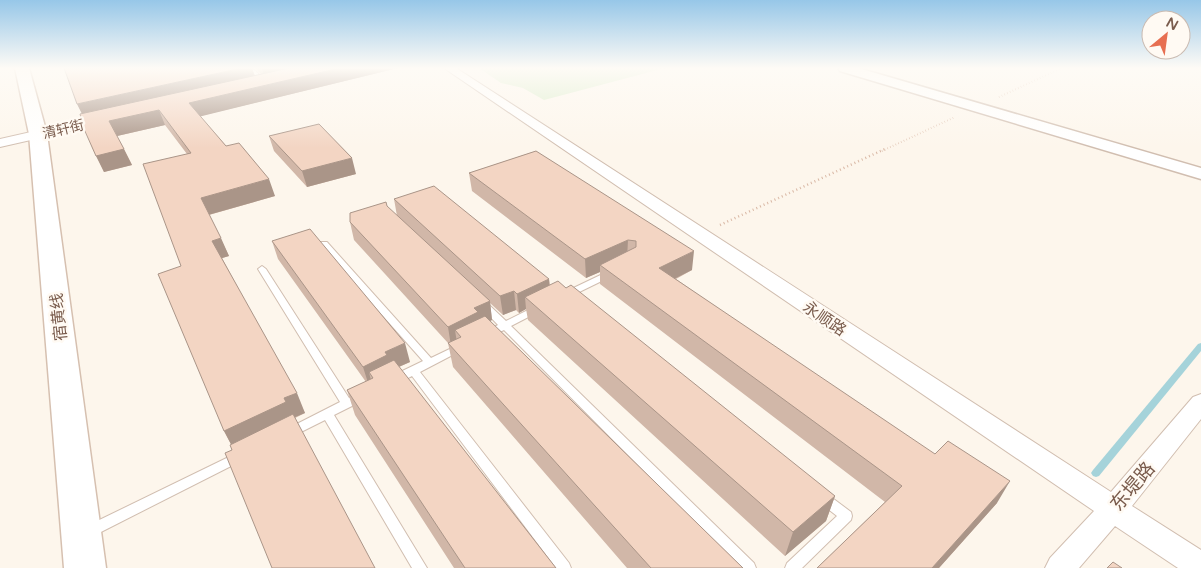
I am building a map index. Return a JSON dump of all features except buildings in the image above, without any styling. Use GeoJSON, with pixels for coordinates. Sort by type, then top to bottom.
{"type":"FeatureCollection","features":[{"type":"Feature","properties":{"kind":"main road","name":"宿黄线"},"geometry":{"type":"LineString","coordinates":[[28,95],[38,134],[85,568]]}},
{"type":"Feature","properties":{"kind":"street","name":"永顺路"},"geometry":{"type":"LineString","coordinates":[[489,95],[1201,568]]}},
{"type":"Feature","properties":{"kind":"street"},"geometry":{"type":"LineString","coordinates":[[934,95],[1201,174]]}},
{"type":"Feature","properties":{"kind":"street","name":"清轩街"},"geometry":{"type":"LineString","coordinates":[[0,143],[114,117]]}},
{"type":"Feature","properties":{"kind":"street","name":"东堤路"},"geometry":{"type":"LineString","coordinates":[[1060,568],[1113,509],[1201,403]]}},
{"type":"Feature","properties":{"kind":"lane"},"geometry":{"type":"LineString","coordinates":[[324,244],[430,362]]}},
{"type":"Feature","properties":{"kind":"lane"},"geometry":{"type":"LineString","coordinates":[[389,383],[624,267]]}},
{"type":"Feature","properties":{"kind":"lane"},"geometry":{"type":"LineString","coordinates":[[262,269],[347,404]]}},
{"type":"Feature","properties":{"kind":"lane"},"geometry":{"type":"LineString","coordinates":[[478,299],[749,568]]}},
{"type":"Feature","properties":{"kind":"lane"},"geometry":{"type":"LineString","coordinates":[[414,370],[564,568]]}},
{"type":"Feature","properties":{"kind":"lane"},"geometry":{"type":"LineString","coordinates":[[275,439],[372,391]]}},
{"type":"Feature","properties":{"kind":"lane"},"geometry":{"type":"LineString","coordinates":[[327,413],[420,568]]}},
{"type":"Feature","properties":{"kind":"lane"},"geometry":{"type":"LineString","coordinates":[[82,535],[248,452]]}},
{"type":"Feature","properties":{"kind":"lane"},"geometry":{"type":"LineString","coordinates":[[792,568],[846,516],[815,492]]}},
{"type":"Feature","properties":{"kind":"path"},"geometry":{"type":"LineString","coordinates":[[700,235],[1004,95]]}},
{"type":"Feature","properties":{"kind":"green space"},"geometry":{"type":"Polygon","coordinates":[[[534,95],[565,95],[544,100],[534,95]]]}},
{"type":"Feature","properties":{"kind":"waterway"},"geometry":{"type":"LineString","coordinates":[[1096,473],[1201,346]]}}]}
